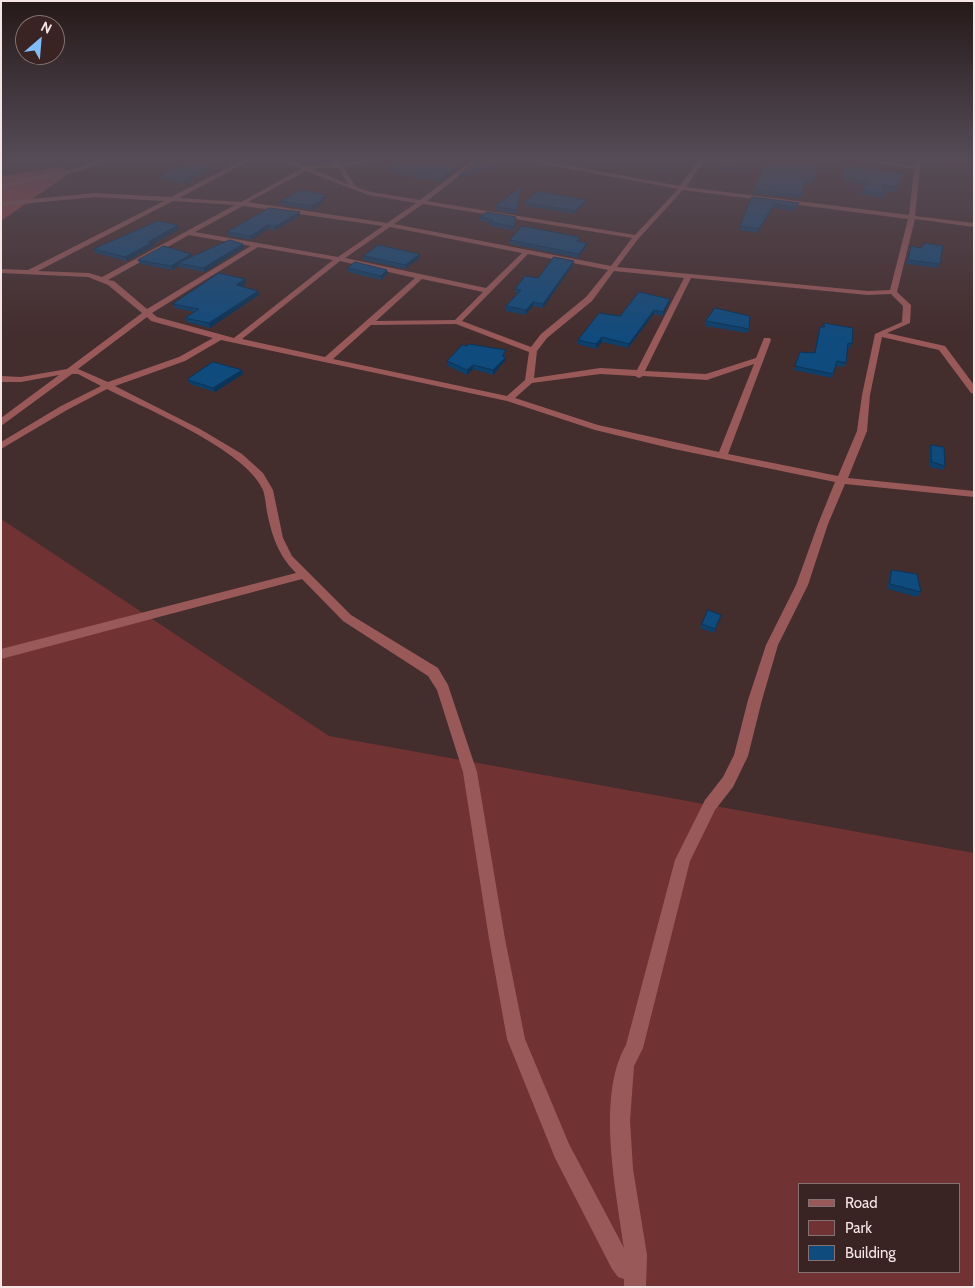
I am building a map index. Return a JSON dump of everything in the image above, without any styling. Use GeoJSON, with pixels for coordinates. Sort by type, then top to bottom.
{"type":"FeatureCollection","features":[{"type":"Feature","properties":{"kind":"street"},"geometry":{"type":"LineString","coordinates":[[28,273],[133,218]]}},
{"type":"Feature","properties":{"kind":"street"},"geometry":{"type":"LineString","coordinates":[[102,280],[216,218]]}},
{"type":"Feature","properties":{"kind":"street"},"geometry":{"type":"LineString","coordinates":[[345,218],[614,269],[868,293],[893,292],[907,305],[906,323],[879,334]]}},
{"type":"Feature","properties":{"kind":"street"},"geometry":{"type":"LineString","coordinates":[[236,340],[339,259],[398,218]]}},
{"type":"Feature","properties":{"kind":"street"},"geometry":{"type":"LineString","coordinates":[[526,218],[637,237]]}},
{"type":"Feature","properties":{"kind":"street"},"geometry":{"type":"LineString","coordinates":[[529,381],[533,351],[544,336],[589,299],[637,237],[654,218]]}},
{"type":"Feature","properties":{"kind":"street"},"geometry":{"type":"LineString","coordinates":[[893,292],[912,218]]}},
{"type":"Feature","properties":{"kind":"street"},"geometry":{"type":"LineString","coordinates":[[921,218],[974,225]]}},
{"type":"Feature","properties":{"kind":"street"},"geometry":{"type":"LineString","coordinates":[[188,233],[339,259],[488,292]]}},
{"type":"Feature","properties":{"kind":"street"},"geometry":{"type":"LineString","coordinates":[[1,423],[146,313],[255,246]]}},
{"type":"Feature","properties":{"kind":"street"},"geometry":{"type":"LineString","coordinates":[[457,322],[526,252]]}},
{"type":"Feature","properties":{"kind":"street"},"geometry":{"type":"LineString","coordinates":[[1,270],[89,275],[111,284],[154,319],[220,337],[509,398],[595,427],[840,480],[974,494]]}},
{"type":"Feature","properties":{"kind":"street"},"geometry":{"type":"LineString","coordinates":[[327,360],[420,277]]}},
{"type":"Feature","properties":{"kind":"street"},"geometry":{"type":"LineString","coordinates":[[638,375],[688,277]]}},
{"type":"Feature","properties":{"kind":"street"},"geometry":{"type":"LineString","coordinates":[[368,323],[457,322],[533,351]]}},
{"type":"Feature","properties":{"kind":"street"},"geometry":{"type":"LineString","coordinates":[[879,334],[942,348],[974,390]]}},
{"type":"Feature","properties":{"kind":"street"},"geometry":{"type":"LineString","coordinates":[[635,1278],[636,1255],[623,1169],[620,1121],[625,1064],[634,1048],[683,860],[710,805],[728,782],[741,756],[755,700],[772,645],[802,585],[840,480],[862,431],[866,395],[879,334]]}},
{"type":"Feature","properties":{"kind":"street"},"geometry":{"type":"LineString","coordinates":[[1,446],[64,408],[109,385],[176,362],[220,337]]}},
{"type":"Feature","properties":{"kind":"street"},"geometry":{"type":"LineString","coordinates":[[723,455],[767,340]]}},
{"type":"Feature","properties":{"kind":"street"},"geometry":{"type":"LineString","coordinates":[[509,398],[529,381],[600,371],[638,375],[708,377],[760,359]]}},
{"type":"Feature","properties":{"kind":"street"},"geometry":{"type":"LineString","coordinates":[[1,379],[39,378],[73,370],[109,385],[218,443],[238,456],[259,475],[268,490],[278,538],[288,558],[303,575],[346,618],[433,672],[443,689],[470,772],[497,939],[516,1039],[567,1160],[620,1262],[626,1269],[633,1271],[635,1278]]}},
{"type":"Feature","properties":{"kind":"street"},"geometry":{"type":"LineString","coordinates":[[1,654],[303,575]]}},
{"type":"Feature","properties":{"kind":"green space"},"geometry":{"type":"Polygon","coordinates":[[[1,519],[329,736],[974,853],[974,1287],[1,1287],[1,519]]]}},
{"type":"Feature","properties":{"kind":"building"},"geometry":{"type":"Polygon","coordinates":[[[251,218],[289,218],[274,227],[268,225],[250,236],[227,232],[251,218]]]}},
{"type":"Feature","properties":{"kind":"building"},"geometry":{"type":"Polygon","coordinates":[[[485,218],[516,218],[514,227],[490,222],[493,220],[485,218]]]}},
{"type":"Feature","properties":{"kind":"building"},"geometry":{"type":"Polygon","coordinates":[[[743,218],[766,218],[759,229],[740,226],[743,218]]]}},
{"type":"Feature","properties":{"kind":"building"},"geometry":{"type":"Polygon","coordinates":[[[158,221],[178,225],[125,257],[94,249],[158,221]]]}},
{"type":"Feature","properties":{"kind":"building"},"geometry":{"type":"Polygon","coordinates":[[[522,226],[580,237],[577,241],[587,243],[579,254],[510,240],[522,226]]]}},
{"type":"Feature","properties":{"kind":"building"},"geometry":{"type":"Polygon","coordinates":[[[230,240],[243,244],[203,268],[178,263],[230,240]]]}},
{"type":"Feature","properties":{"kind":"building"},"geometry":{"type":"Polygon","coordinates":[[[925,243],[943,246],[940,264],[908,260],[911,246],[921,248],[925,243]]]}},
{"type":"Feature","properties":{"kind":"building"},"geometry":{"type":"Polygon","coordinates":[[[378,245],[420,254],[405,265],[364,256],[378,245]]]}},
{"type":"Feature","properties":{"kind":"building"},"geometry":{"type":"Polygon","coordinates":[[[164,246],[191,254],[171,266],[138,260],[164,246]]]}},
{"type":"Feature","properties":{"kind":"building"},"geometry":{"type":"Polygon","coordinates":[[[554,257],[574,261],[543,304],[533,302],[526,310],[506,306],[521,290],[515,289],[525,276],[538,278],[554,257]]]}},
{"type":"Feature","properties":{"kind":"building"},"geometry":{"type":"Polygon","coordinates":[[[355,262],[387,270],[381,276],[348,268],[355,262]]]}},
{"type":"Feature","properties":{"kind":"building"},"geometry":{"type":"Polygon","coordinates":[[[219,273],[245,279],[236,285],[258,291],[209,323],[185,318],[199,309],[173,304],[219,273]]]}},
{"type":"Feature","properties":{"kind":"building"},"geometry":{"type":"Polygon","coordinates":[[[639,292],[670,299],[663,312],[654,310],[629,344],[602,337],[596,344],[578,340],[599,313],[620,316],[639,292]]]}},
{"type":"Feature","properties":{"kind":"building"},"geometry":{"type":"Polygon","coordinates":[[[715,308],[750,316],[749,329],[706,321],[715,308]]]}},
{"type":"Feature","properties":{"kind":"building"},"geometry":{"type":"Polygon","coordinates":[[[824,323],[853,328],[852,344],[848,343],[846,363],[837,361],[833,374],[795,366],[800,352],[815,353],[820,327],[824,327],[824,323]]]}},
{"type":"Feature","properties":{"kind":"building"},"geometry":{"type":"Polygon","coordinates":[[[469,344],[506,350],[502,356],[506,357],[493,370],[473,365],[467,370],[447,361],[462,345],[467,346],[469,344]]]}},
{"type":"Feature","properties":{"kind":"building"},"geometry":{"type":"Polygon","coordinates":[[[213,362],[242,370],[213,388],[188,380],[188,379],[213,362]]]}},
{"type":"Feature","properties":{"kind":"building"},"geometry":{"type":"Polygon","coordinates":[[[931,445],[944,447],[945,466],[932,462],[931,445]]]}},
{"type":"Feature","properties":{"kind":"building"},"geometry":{"type":"Polygon","coordinates":[[[892,570],[917,574],[921,592],[890,584],[892,570]]]}},
{"type":"Feature","properties":{"kind":"building"},"geometry":{"type":"Polygon","coordinates":[[[708,610],[721,615],[715,629],[702,624],[708,610]]]}}]}
